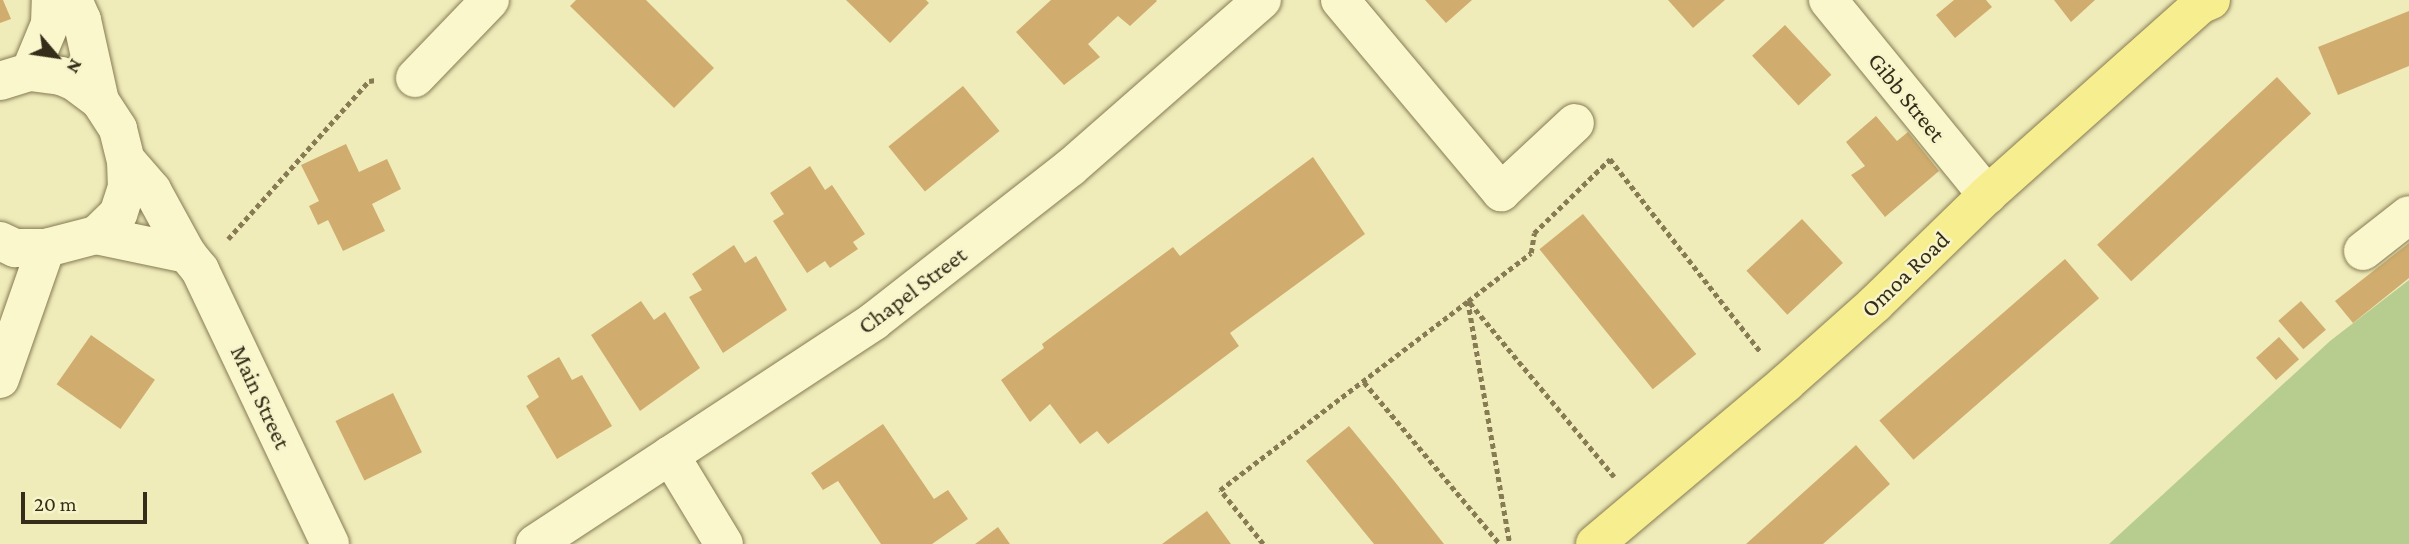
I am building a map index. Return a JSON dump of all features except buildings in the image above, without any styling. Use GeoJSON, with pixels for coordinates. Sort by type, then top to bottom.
{"type":"FeatureCollection","features":[{"type":"Feature","properties":{"kind":"main road","name":"Omoa Road"},"geometry":{"type":"LineString","coordinates":[[1595,544],[1875,304],[1987,195],[2203,2]]}},
{"type":"Feature","properties":{"kind":"street"},"geometry":{"type":"LineString","coordinates":[[15,76],[50,24],[51,0]]}},
{"type":"Feature","properties":{"kind":"street"},"geometry":{"type":"LineString","coordinates":[[73,0],[82,20],[100,101]]}},
{"type":"Feature","properties":{"kind":"street"},"geometry":{"type":"LineString","coordinates":[[415,78],[490,0]]}},
{"type":"Feature","properties":{"kind":"street","name":"Chapel Street"},"geometry":{"type":"LineString","coordinates":[[535,544],[874,321],[1070,168],[1262,0]]}},
{"type":"Feature","properties":{"kind":"street"},"geometry":{"type":"LineString","coordinates":[[1340,0],[1501,192],[1575,123]]}},
{"type":"Feature","properties":{"kind":"street","name":"Gibb Street"},"geometry":{"type":"LineString","coordinates":[[1828,0],[1987,195]]}},
{"type":"Feature","properties":{"kind":"street","name":"Main Street"},"geometry":{"type":"LineString","coordinates":[[15,76],[75,82],[100,101],[118,129],[127,160],[127,187],[118,214],[96,235]]}},
{"type":"Feature","properties":{"kind":"street","name":"Main Street"},"geometry":{"type":"LineString","coordinates":[[127,160],[152,190],[193,262],[330,544]]}},
{"type":"Feature","properties":{"kind":"street"},"geometry":{"type":"LineString","coordinates":[[2363,251],[2409,215]]}},
{"type":"Feature","properties":{"kind":"street"},"geometry":{"type":"LineString","coordinates":[[0,241],[15,248],[46,248],[96,235],[193,262]]}},
{"type":"Feature","properties":{"kind":"street"},"geometry":{"type":"LineString","coordinates":[[0,379],[46,248]]}},
{"type":"Feature","properties":{"kind":"street"},"geometry":{"type":"LineString","coordinates":[[670,455],[724,544]]}},
{"type":"Feature","properties":{"kind":"path"},"geometry":{"type":"LineString","coordinates":[[193,262],[369,81],[415,78]]}},
{"type":"Feature","properties":{"kind":"path"},"geometry":{"type":"LineString","coordinates":[[1263,544],[1220,490],[1531,253],[1534,233],[1611,159],[1786,383]]}},
{"type":"Feature","properties":{"kind":"path"},"geometry":{"type":"LineString","coordinates":[[1468,300],[1639,507]]}},
{"type":"Feature","properties":{"kind":"path"},"geometry":{"type":"LineString","coordinates":[[1468,300],[1510,544]]}},
{"type":"Feature","properties":{"kind":"path"},"geometry":{"type":"LineString","coordinates":[[1364,382],[1500,544]]}},
{"type":"Feature","properties":{"kind":"green space"},"geometry":{"type":"Polygon","coordinates":[[[2409,280],[2409,544],[2109,544],[2330,341],[2409,280]]]}}]}
